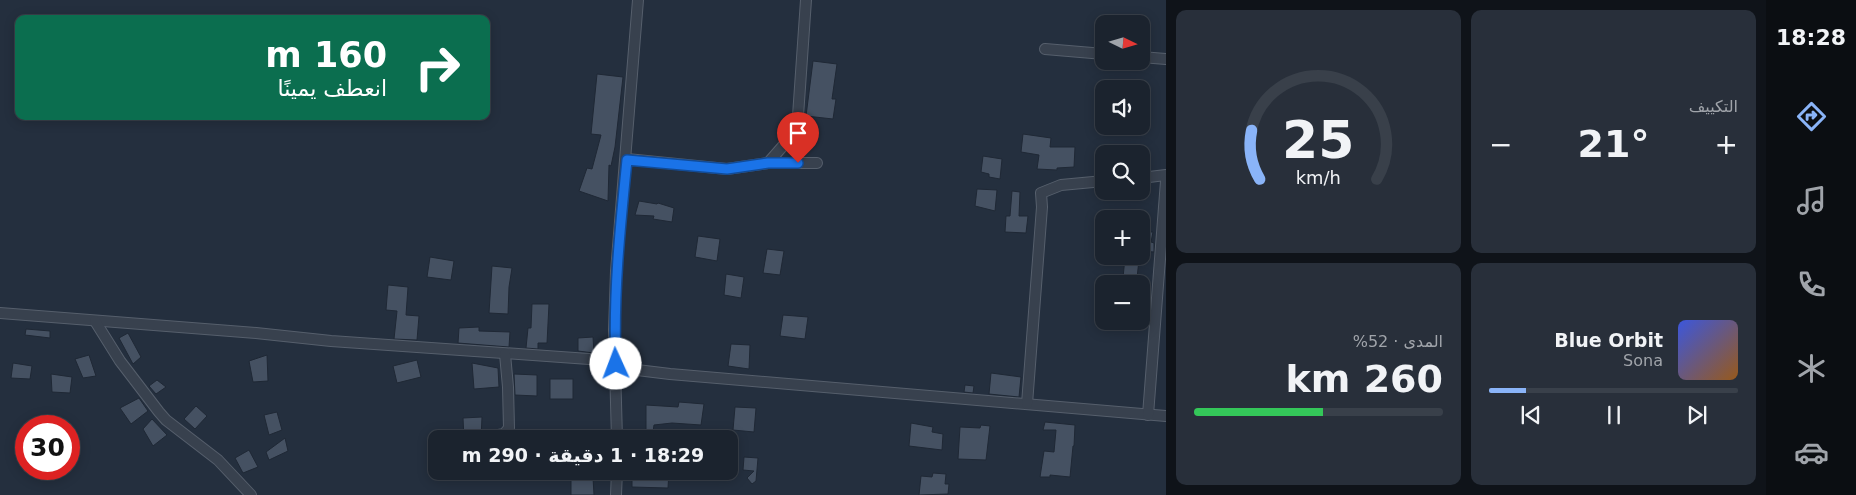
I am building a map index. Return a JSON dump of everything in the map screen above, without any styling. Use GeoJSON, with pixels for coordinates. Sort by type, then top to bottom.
{"type":"FeatureCollection","features":[{"type":"Feature","properties":{"kind":"street"},"geometry":{"type":"LineString","coordinates":[[617,430],[614,330],[616,272],[627,160],[638,0]]}},
{"type":"Feature","properties":{"kind":"street"},"geometry":{"type":"LineString","coordinates":[[768,163],[788,139],[798,116],[806,0]]}},
{"type":"Feature","properties":{"kind":"street"},"geometry":{"type":"LineString","coordinates":[[1046,49],[1095,53]]}},
{"type":"Feature","properties":{"kind":"street"},"geometry":{"type":"LineString","coordinates":[[1150,58],[1166,59]]}},
{"type":"Feature","properties":{"kind":"street"},"geometry":{"type":"LineString","coordinates":[[627,160],[727,169],[768,163],[818,163]]}},
{"type":"Feature","properties":{"kind":"street"},"geometry":{"type":"LineString","coordinates":[[1150,177],[1166,175]]}},
{"type":"Feature","properties":{"kind":"street"},"geometry":{"type":"LineString","coordinates":[[1148,415],[1166,180]]}},
{"type":"Feature","properties":{"kind":"street"},"geometry":{"type":"LineString","coordinates":[[1028,404],[1042,208],[1041,193],[1061,185],[1095,182]]}},
{"type":"Feature","properties":{"kind":"street"},"geometry":{"type":"LineString","coordinates":[[0,313],[95,322],[589,359],[636,370],[670,374],[1166,416]]}},
{"type":"Feature","properties":{"kind":"street"},"geometry":{"type":"LineString","coordinates":[[95,322],[120,361],[166,420],[218,460],[251,495]]}},
{"type":"Feature","properties":{"kind":"street"},"geometry":{"type":"LineString","coordinates":[[505,354],[508,387],[509,428],[507,430]]}},
{"type":"Feature","properties":{"kind":"street"},"geometry":{"type":"LineString","coordinates":[[616,495],[617,480]]}},
{"type":"Feature","properties":{"kind":"building"},"geometry":{"type":"Polygon","coordinates":[[[813,61],[837,64],[832,99],[836,99],[833,119],[806,116],[813,61]]]}},
{"type":"Feature","properties":{"kind":"building"},"geometry":{"type":"Polygon","coordinates":[[[597,74],[623,77],[615,147],[611,166],[609,165],[608,201],[579,191],[587,168],[592,169],[601,135],[591,134],[597,74]]]}},
{"type":"Feature","properties":{"kind":"building"},"geometry":{"type":"Polygon","coordinates":[[[1023,134],[1051,138],[1050,147],[1075,147],[1074,167],[1057,168],[1057,170],[1037,169],[1039,155],[1021,152],[1023,134]]]}},
{"type":"Feature","properties":{"kind":"building"},"geometry":{"type":"Polygon","coordinates":[[[983,156],[1002,159],[1000,179],[989,177],[989,174],[981,172],[983,156]]]}},
{"type":"Feature","properties":{"kind":"building"},"geometry":{"type":"Polygon","coordinates":[[[977,189],[997,190],[995,211],[975,206],[977,189]]]}},
{"type":"Feature","properties":{"kind":"building"},"geometry":{"type":"Polygon","coordinates":[[[1012,191],[1020,192],[1019,216],[1028,216],[1026,233],[1005,232],[1006,216],[1010,216],[1012,191]]]}},
{"type":"Feature","properties":{"kind":"building"},"geometry":{"type":"Polygon","coordinates":[[[639,201],[658,203],[674,208],[672,222],[653,219],[654,216],[635,215],[639,201]]]}},
{"type":"Feature","properties":{"kind":"building"},"geometry":{"type":"Polygon","coordinates":[[[1150,232],[1153,232],[1151,242],[1154,243],[1154,252],[1150,252],[1150,232]]]}},
{"type":"Feature","properties":{"kind":"building"},"geometry":{"type":"Polygon","coordinates":[[[698,236],[720,239],[717,261],[695,257],[698,236]]]}},
{"type":"Feature","properties":{"kind":"building"},"geometry":{"type":"Polygon","coordinates":[[[767,249],[784,251],[780,275],[763,273],[767,249]]]}},
{"type":"Feature","properties":{"kind":"building"},"geometry":{"type":"Polygon","coordinates":[[[430,257],[454,261],[451,280],[427,277],[430,257]]]}},
{"type":"Feature","properties":{"kind":"building"},"geometry":{"type":"Polygon","coordinates":[[[1124,265],[1138,265],[1137,275],[1123,275],[1124,265]]]}},
{"type":"Feature","properties":{"kind":"building"},"geometry":{"type":"Polygon","coordinates":[[[492,266],[512,268],[508,314],[489,313],[492,266]]]}},
{"type":"Feature","properties":{"kind":"building"},"geometry":{"type":"Polygon","coordinates":[[[726,274],[744,277],[741,298],[724,295],[726,274]]]}},
{"type":"Feature","properties":{"kind":"building"},"geometry":{"type":"Polygon","coordinates":[[[388,285],[408,287],[406,315],[419,316],[417,340],[394,339],[397,311],[386,310],[388,285]]]}},
{"type":"Feature","properties":{"kind":"building"},"geometry":{"type":"Polygon","coordinates":[[[532,304],[549,304],[547,343],[538,343],[538,349],[526,348],[528,328],[531,328],[532,304]]]}},
{"type":"Feature","properties":{"kind":"building"},"geometry":{"type":"Polygon","coordinates":[[[783,315],[808,317],[805,339],[780,336],[783,315]]]}},
{"type":"Feature","properties":{"kind":"building"},"geometry":{"type":"Polygon","coordinates":[[[479,327],[479,331],[510,332],[509,347],[458,343],[459,328],[479,327]]]}},
{"type":"Feature","properties":{"kind":"building"},"geometry":{"type":"Polygon","coordinates":[[[26,329],[50,331],[50,338],[25,335],[26,329]]]}},
{"type":"Feature","properties":{"kind":"building"},"geometry":{"type":"Polygon","coordinates":[[[128,333],[141,357],[133,364],[119,338],[128,333]]]}},
{"type":"Feature","properties":{"kind":"building"},"geometry":{"type":"Polygon","coordinates":[[[593,337],[594,353],[578,351],[578,338],[593,337]]]}},
{"type":"Feature","properties":{"kind":"building"},"geometry":{"type":"Polygon","coordinates":[[[731,344],[750,345],[749,369],[728,366],[731,344]]]}},
{"type":"Feature","properties":{"kind":"building"},"geometry":{"type":"Polygon","coordinates":[[[89,355],[96,376],[83,378],[75,359],[89,355]]]}},
{"type":"Feature","properties":{"kind":"building"},"geometry":{"type":"Polygon","coordinates":[[[267,355],[268,381],[253,382],[249,361],[267,355]]]}},
{"type":"Feature","properties":{"kind":"building"},"geometry":{"type":"Polygon","coordinates":[[[417,360],[421,377],[397,383],[393,366],[417,360]]]}},
{"type":"Feature","properties":{"kind":"building"},"geometry":{"type":"Polygon","coordinates":[[[13,363],[32,366],[30,379],[11,378],[13,363]]]}},
{"type":"Feature","properties":{"kind":"building"},"geometry":{"type":"Polygon","coordinates":[[[472,363],[498,368],[499,387],[474,389],[472,363]]]}},
{"type":"Feature","properties":{"kind":"building"},"geometry":{"type":"Polygon","coordinates":[[[991,373],[1021,377],[1019,397],[989,394],[991,373]]]}},
{"type":"Feature","properties":{"kind":"building"},"geometry":{"type":"Polygon","coordinates":[[[51,374],[72,377],[70,393],[52,392],[51,374]]]}},
{"type":"Feature","properties":{"kind":"building"},"geometry":{"type":"Polygon","coordinates":[[[514,374],[537,375],[537,396],[515,395],[514,374]]]}},
{"type":"Feature","properties":{"kind":"building"},"geometry":{"type":"Polygon","coordinates":[[[550,379],[573,379],[573,399],[550,399],[550,379]]]}},
{"type":"Feature","properties":{"kind":"building"},"geometry":{"type":"Polygon","coordinates":[[[157,380],[166,387],[156,394],[149,386],[157,380]]]}},
{"type":"Feature","properties":{"kind":"building"},"geometry":{"type":"Polygon","coordinates":[[[965,385],[974,386],[973,393],[964,392],[965,385]]]}},
{"type":"Feature","properties":{"kind":"building"},"geometry":{"type":"Polygon","coordinates":[[[139,398],[148,411],[131,424],[120,408],[139,398]]]}},
{"type":"Feature","properties":{"kind":"building"},"geometry":{"type":"Polygon","coordinates":[[[679,402],[704,404],[701,425],[672,423],[654,425],[653,430],[646,430],[646,405],[678,407],[679,402]]]}},
{"type":"Feature","properties":{"kind":"building"},"geometry":{"type":"Polygon","coordinates":[[[196,406],[207,416],[195,429],[184,419],[196,406]]]}},
{"type":"Feature","properties":{"kind":"building"},"geometry":{"type":"Polygon","coordinates":[[[735,407],[756,408],[754,432],[733,430],[735,407]]]}},
{"type":"Feature","properties":{"kind":"building"},"geometry":{"type":"Polygon","coordinates":[[[277,412],[282,430],[269,435],[264,415],[277,412]]]}},
{"type":"Feature","properties":{"kind":"building"},"geometry":{"type":"Polygon","coordinates":[[[482,417],[481,430],[464,430],[463,418],[482,417]]]}},
{"type":"Feature","properties":{"kind":"building"},"geometry":{"type":"Polygon","coordinates":[[[152,419],[167,435],[153,446],[143,429],[152,419]]]}},
{"type":"Feature","properties":{"kind":"building"},"geometry":{"type":"Polygon","coordinates":[[[1045,422],[1075,425],[1070,477],[1050,475],[1050,477],[1040,477],[1044,451],[1054,452],[1056,430],[1043,430],[1045,422]]]}},
{"type":"Feature","properties":{"kind":"building"},"geometry":{"type":"Polygon","coordinates":[[[911,423],[933,427],[932,432],[943,434],[942,450],[909,446],[911,423]]]}},
{"type":"Feature","properties":{"kind":"building"},"geometry":{"type":"Polygon","coordinates":[[[981,425],[990,426],[986,460],[958,459],[960,427],[980,428],[981,425]]]}},
{"type":"Feature","properties":{"kind":"building"},"geometry":{"type":"Polygon","coordinates":[[[285,438],[288,451],[269,460],[266,452],[285,438]]]}},
{"type":"Feature","properties":{"kind":"building"},"geometry":{"type":"Polygon","coordinates":[[[249,450],[258,467],[243,473],[235,458],[249,450]]]}},
{"type":"Feature","properties":{"kind":"building"},"geometry":{"type":"Polygon","coordinates":[[[744,457],[758,458],[756,481],[752,484],[747,478],[754,471],[743,470],[744,457]]]}},
{"type":"Feature","properties":{"kind":"building"},"geometry":{"type":"Polygon","coordinates":[[[933,473],[946,474],[945,484],[949,484],[948,494],[919,495],[921,476],[932,477],[933,473]]]}},
{"type":"Feature","properties":{"kind":"building"},"geometry":{"type":"Polygon","coordinates":[[[571,480],[593,480],[594,495],[571,495],[571,480]]]}},
{"type":"Feature","properties":{"kind":"building"},"geometry":{"type":"Polygon","coordinates":[[[632,480],[668,480],[668,488],[632,487],[632,480]]]}},
{"type":"Feature","properties":{"kind":"route"},"geometry":{"type":"LineString","coordinates":[[616,364],[614,330],[616,272],[627,160],[711,169],[727,169],[768,163],[798,163]]}}]}
